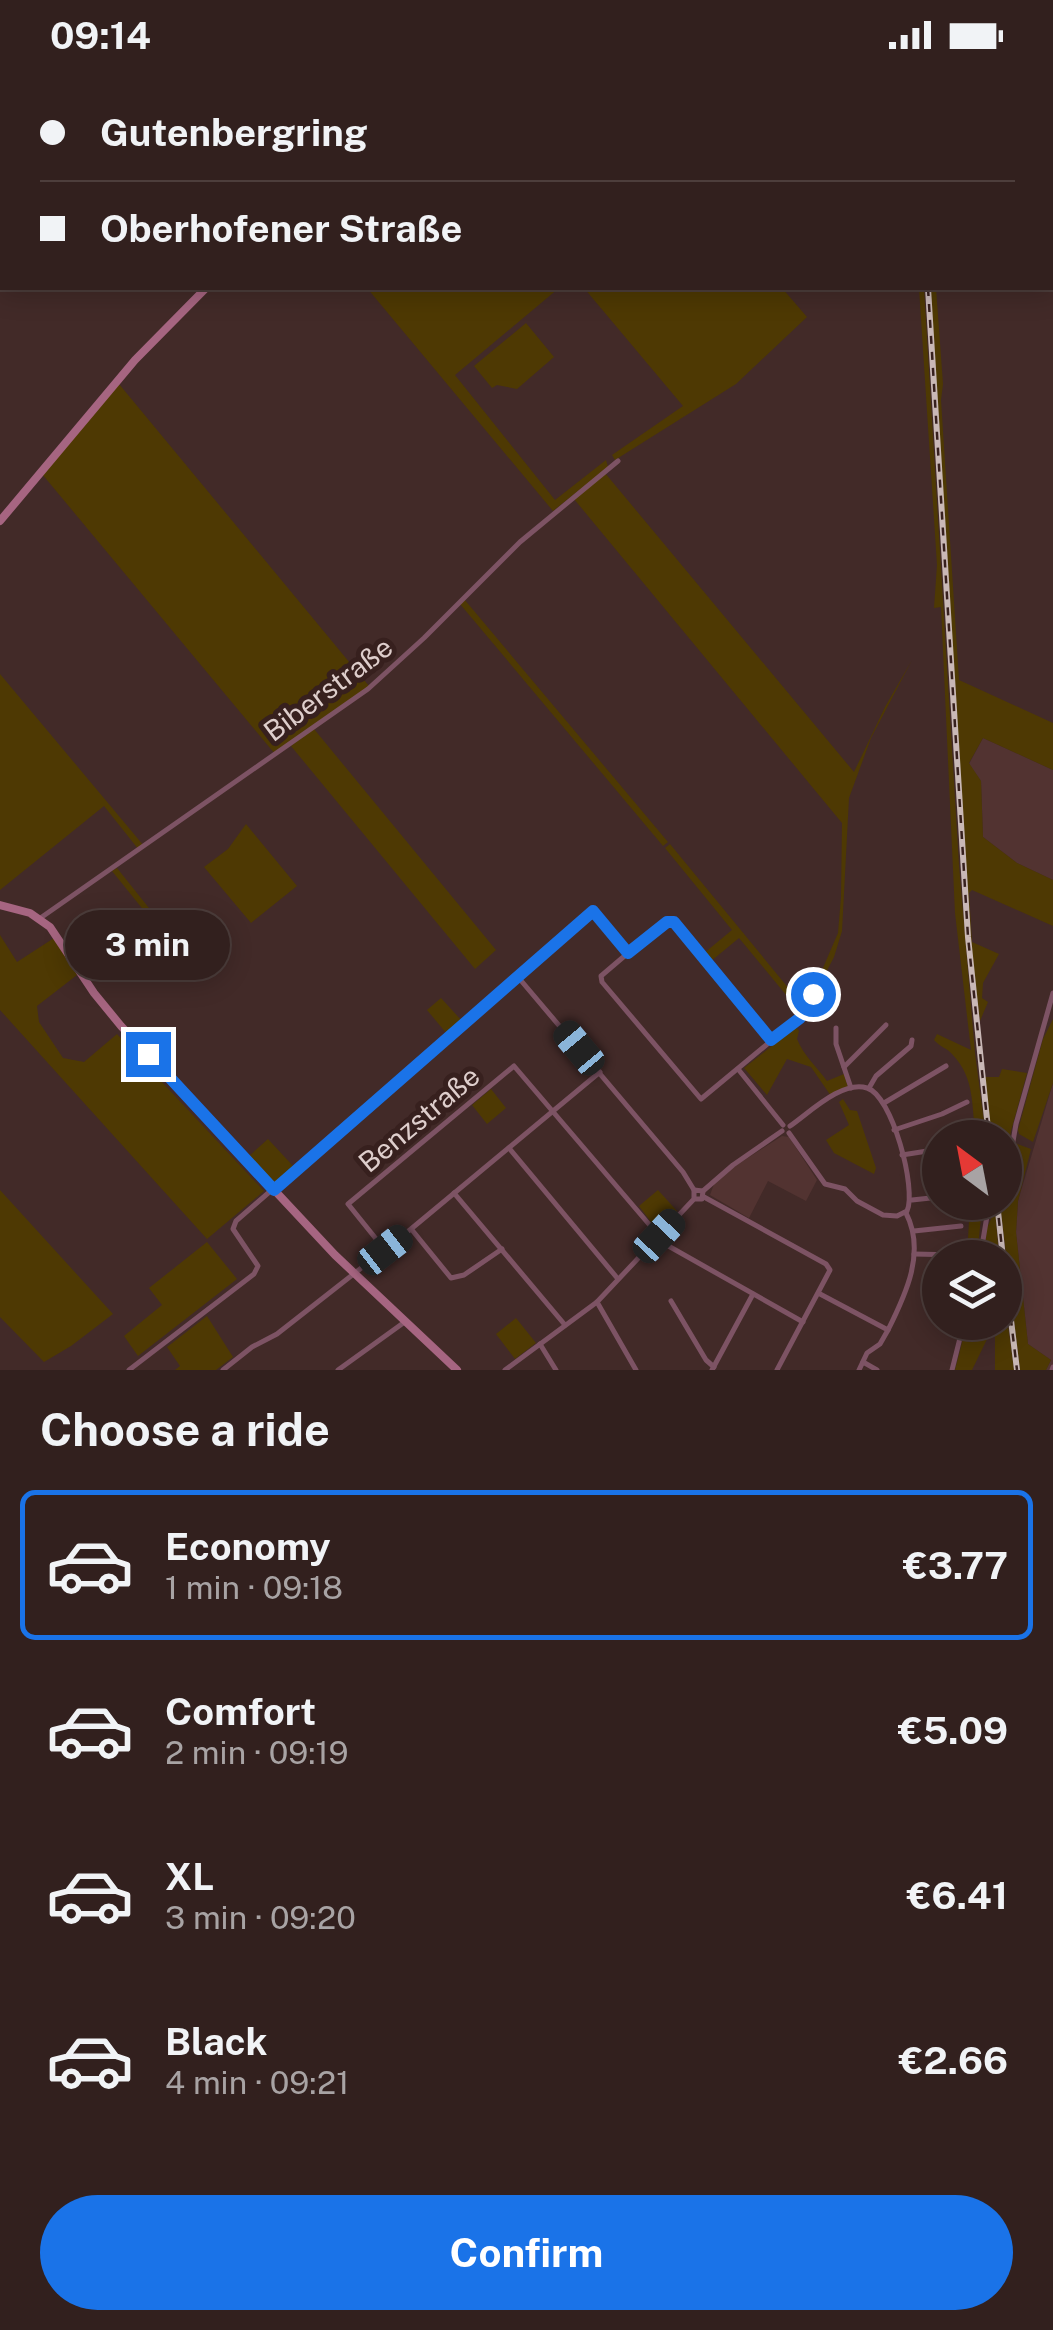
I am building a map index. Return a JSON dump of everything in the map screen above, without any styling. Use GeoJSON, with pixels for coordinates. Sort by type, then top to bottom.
{"type":"FeatureCollection","features":[{"type":"Feature","properties":{"kind":"street"},"geometry":{"type":"LineString","coordinates":[[0,521],[135,360],[204,290]]}},
{"type":"Feature","properties":{"kind":"street","name":"Biberstraße"},"geometry":{"type":"LineString","coordinates":[[39,919],[368,689],[520,542],[618,461]]}},
{"type":"Feature","properties":{"kind":"street"},"geometry":{"type":"LineString","coordinates":[[0,904],[39,919],[56,934],[108,1011],[274,1190],[452,1368]]}},
{"type":"Feature","properties":{"kind":"street"},"geometry":{"type":"LineString","coordinates":[[129,1370],[254,1274],[258,1266],[232,1225],[593,911],[628,953]]}},
{"type":"Feature","properties":{"kind":"street"},"geometry":{"type":"LineString","coordinates":[[771,1040],[674,922],[667,922],[601,976],[602,982],[701,1099],[800,1018],[813,994]]}},
{"type":"Feature","properties":{"kind":"street"},"geometry":{"type":"LineString","coordinates":[[505,1370],[597,1302],[694,1199],[694,1190],[683,1172],[518,977]]}},
{"type":"Feature","properties":{"kind":"street"},"geometry":{"type":"LineString","coordinates":[[1017,1120],[1053,996]]}},
{"type":"Feature","properties":{"kind":"street"},"geometry":{"type":"LineString","coordinates":[[1043,1030],[1053,1015]]}},
{"type":"Feature","properties":{"kind":"street"},"geometry":{"type":"LineString","coordinates":[[844,1067],[886,1025]]}},
{"type":"Feature","properties":{"kind":"street"},"geometry":{"type":"LineString","coordinates":[[836,1028],[834,1038],[851,1088]]}},
{"type":"Feature","properties":{"kind":"street"},"geometry":{"type":"LineString","coordinates":[[869,1088],[876,1076],[911,1046],[912,1040]]}},
{"type":"Feature","properties":{"kind":"street","name":"Benzstraße"},"geometry":{"type":"LineString","coordinates":[[385,1250],[348,1204],[514,1066],[553,1110]]}},
{"type":"Feature","properties":{"kind":"street"},"geometry":{"type":"LineString","coordinates":[[884,1103],[946,1066]]}},
{"type":"Feature","properties":{"kind":"street"},"geometry":{"type":"LineString","coordinates":[[738,1069],[822,1182],[845,1189],[857,1202],[883,1215],[906,1213]]}},
{"type":"Feature","properties":{"kind":"street"},"geometry":{"type":"LineString","coordinates":[[223,1370],[252,1347],[277,1334],[411,1230],[600,1072]]}},
{"type":"Feature","properties":{"kind":"street"},"geometry":{"type":"LineString","coordinates":[[694,1199],[700,1200],[733,1165],[851,1088],[869,1088],[884,1103],[912,1200],[906,1213],[914,1231],[914,1254],[912,1274],[888,1330],[880,1344],[867,1353],[859,1370]]}},
{"type":"Feature","properties":{"kind":"street"},"geometry":{"type":"LineString","coordinates":[[894,1130],[968,1102]]}},
{"type":"Feature","properties":{"kind":"street"},"geometry":{"type":"LineString","coordinates":[[553,1110],[658,1237],[804,1322]]}},
{"type":"Feature","properties":{"kind":"street"},"geometry":{"type":"LineString","coordinates":[[509,1148],[618,1278]]}},
{"type":"Feature","properties":{"kind":"street"},"geometry":{"type":"LineString","coordinates":[[902,1155],[922,1152]]}},
{"type":"Feature","properties":{"kind":"street"},"geometry":{"type":"LineString","coordinates":[[694,1190],[826,1264],[830,1273],[778,1370]]}},
{"type":"Feature","properties":{"kind":"street"},"geometry":{"type":"LineString","coordinates":[[454,1193],[566,1326]]}},
{"type":"Feature","properties":{"kind":"street"},"geometry":{"type":"LineString","coordinates":[[912,1200],[922,1199]]}},
{"type":"Feature","properties":{"kind":"street"},"geometry":{"type":"LineString","coordinates":[[914,1231],[961,1226]]}},
{"type":"Feature","properties":{"kind":"street"},"geometry":{"type":"LineString","coordinates":[[411,1230],[451,1278],[464,1275],[502,1249]]}},
{"type":"Feature","properties":{"kind":"street"},"geometry":{"type":"LineString","coordinates":[[914,1254],[922,1254]]}},
{"type":"Feature","properties":{"kind":"street"},"geometry":{"type":"LineString","coordinates":[[671,1301],[713,1368],[754,1293]]}},
{"type":"Feature","properties":{"kind":"street"},"geometry":{"type":"LineString","coordinates":[[820,1294],[888,1330]]}},
{"type":"Feature","properties":{"kind":"street"},"geometry":{"type":"LineString","coordinates":[[597,1302],[636,1370]]}},
{"type":"Feature","properties":{"kind":"street"},"geometry":{"type":"LineString","coordinates":[[338,1370],[406,1321]]}},
{"type":"Feature","properties":{"kind":"street"},"geometry":{"type":"LineString","coordinates":[[952,1370],[960,1340]]}},
{"type":"Feature","properties":{"kind":"street"},"geometry":{"type":"LineString","coordinates":[[540,1344],[556,1370]]}},
{"type":"Feature","properties":{"kind":"street"},"geometry":{"type":"LineString","coordinates":[[863,1362],[877,1370]]}},
{"type":"Feature","properties":{"kind":"shaded area"},"geometry":{"type":"Polygon","coordinates":[[[369,290],[557,290],[455,375],[555,500],[606,460],[608,467],[553,511],[369,290]]]}},
{"type":"Feature","properties":{"kind":"shaded area"},"geometry":{"type":"Polygon","coordinates":[[[586,290],[784,290],[807,317],[736,384],[615,460],[612,455],[683,406],[586,290]]]}},
{"type":"Feature","properties":{"kind":"shaded area"},"geometry":{"type":"Polygon","coordinates":[[[919,290],[924,290],[959,865],[984,1120],[974,1120],[971,1094],[960,1064],[934,1040],[937,1034],[971,1050],[955,913],[941,607],[934,608],[937,565],[919,290]]]}},
{"type":"Feature","properties":{"kind":"shaded area"},"geometry":{"type":"Polygon","coordinates":[[[930,290],[936,290],[959,680],[1053,723],[1053,770],[983,738],[969,763],[981,781],[983,837],[1017,863],[1053,880],[1053,926],[972,890],[969,893],[972,942],[999,954],[983,983],[982,998],[988,1002],[980,1021],[970,943],[930,290]]]}},
{"type":"Feature","properties":{"kind":"shaded area"},"geometry":{"type":"Polygon","coordinates":[[[526,323],[554,357],[517,389],[497,385],[492,388],[474,366],[526,323]]]}},
{"type":"Feature","properties":{"kind":"shaded area"},"geometry":{"type":"Polygon","coordinates":[[[119,384],[369,686],[275,754],[42,474],[119,384]]]}},
{"type":"Feature","properties":{"kind":"shaded area"},"geometry":{"type":"Polygon","coordinates":[[[605,473],[854,772],[885,707],[912,660],[871,738],[849,798],[842,931],[816,992],[813,991],[838,933],[842,823],[574,499],[605,473]]]}},
{"type":"Feature","properties":{"kind":"shaded area"},"geometry":{"type":"Polygon","coordinates":[[[464,599],[668,842],[663,846],[460,604],[464,599]]]}},
{"type":"Feature","properties":{"kind":"shaded area"},"geometry":{"type":"Polygon","coordinates":[[[0,674],[144,846],[139,850],[104,806],[0,890],[0,674]]]}},
{"type":"Feature","properties":{"kind":"shaded area"},"geometry":{"type":"Polygon","coordinates":[[[314,729],[496,950],[475,969],[291,746],[314,729]]]}},
{"type":"Feature","properties":{"kind":"shaded area"},"geometry":{"type":"Polygon","coordinates":[[[983,738],[1053,770],[1053,880],[1017,863],[983,837],[981,781],[969,764],[983,738]]]}},
{"type":"Feature","properties":{"kind":"shaded area"},"geometry":{"type":"Polygon","coordinates":[[[246,824],[297,886],[251,923],[204,867],[228,849],[246,824]]]}},
{"type":"Feature","properties":{"kind":"shaded area"},"geometry":{"type":"Polygon","coordinates":[[[670,844],[804,1007],[801,1013],[739,938],[710,962],[703,954],[732,930],[665,848],[670,844]]]}},
{"type":"Feature","properties":{"kind":"shaded area"},"geometry":{"type":"Polygon","coordinates":[[[117,868],[191,964],[187,964],[112,871],[117,868]]]}},
{"type":"Feature","properties":{"kind":"shaded area"},"geometry":{"type":"Polygon","coordinates":[[[0,935],[17,962],[54,938],[77,975],[37,1006],[39,1022],[63,1058],[84,1062],[117,1034],[264,1191],[207,1239],[0,1010],[0,935]]]}},
{"type":"Feature","properties":{"kind":"shaded area"},"geometry":{"type":"Polygon","coordinates":[[[441,998],[462,1021],[447,1034],[427,1010],[441,998]]]}},
{"type":"Feature","properties":{"kind":"shaded area"},"geometry":{"type":"Polygon","coordinates":[[[1053,1019],[1053,1083],[1033,1142],[1022,1136],[1021,1120],[1043,1039],[1053,1019]]]}},
{"type":"Feature","properties":{"kind":"shaded area"},"geometry":{"type":"Polygon","coordinates":[[[796,1027],[800,1045],[827,1081],[844,1074],[848,1087],[831,1096],[811,1067],[787,1059],[767,1095],[744,1068],[796,1027]]]}},
{"type":"Feature","properties":{"kind":"shaded area"},"geometry":{"type":"Polygon","coordinates":[[[1002,1069],[1027,1073],[1014,1120],[989,1120],[984,1077],[999,1077],[1002,1069]]]}},
{"type":"Feature","properties":{"kind":"shaded area"},"geometry":{"type":"Polygon","coordinates":[[[1053,1083],[1053,1370],[1046,1370],[1051,1360],[1028,1344],[1022,1240],[1017,1240],[1016,1232],[1017,1220],[1022,1220],[1022,1188],[1053,1083]]]}},
{"type":"Feature","properties":{"kind":"shaded area"},"geometry":{"type":"Polygon","coordinates":[[[491,1089],[506,1108],[487,1124],[472,1105],[491,1089]]]}},
{"type":"Feature","properties":{"kind":"shaded area"},"geometry":{"type":"Polygon","coordinates":[[[843,1099],[850,1110],[857,1111],[876,1168],[874,1174],[834,1153],[826,1140],[849,1125],[839,1102],[843,1099]]]}},
{"type":"Feature","properties":{"kind":"shaded area"},"geometry":{"type":"Polygon","coordinates":[[[782,1136],[789,1137],[817,1180],[806,1201],[768,1181],[749,1218],[710,1195],[714,1184],[729,1170],[782,1136]]]}},
{"type":"Feature","properties":{"kind":"shaded area"},"geometry":{"type":"Polygon","coordinates":[[[268,1139],[294,1167],[274,1184],[249,1156],[268,1139]]]}},
{"type":"Feature","properties":{"kind":"shaded area"},"geometry":{"type":"Polygon","coordinates":[[[1022,1146],[1031,1149],[1022,1185],[1022,1146]]]}},
{"type":"Feature","properties":{"kind":"shaded area"},"geometry":{"type":"Polygon","coordinates":[[[0,1190],[113,1314],[44,1362],[0,1317],[0,1190]]]}},
{"type":"Feature","properties":{"kind":"shaded area"},"geometry":{"type":"Polygon","coordinates":[[[658,1190],[677,1211],[661,1227],[654,1226],[639,1206],[658,1190]]]}},
{"type":"Feature","properties":{"kind":"shaded area"},"geometry":{"type":"Polygon","coordinates":[[[969,1220],[981,1220],[979,1240],[968,1240],[969,1220]]]}},
{"type":"Feature","properties":{"kind":"shaded area"},"geometry":{"type":"Polygon","coordinates":[[[991,1220],[996,1220],[998,1240],[986,1240],[991,1220]]]}},
{"type":"Feature","properties":{"kind":"shaded area"},"geometry":{"type":"Polygon","coordinates":[[[1002,1220],[1017,1220],[1017,1240],[1004,1240],[1002,1220]]]}},
{"type":"Feature","properties":{"kind":"shaded area"},"geometry":{"type":"Polygon","coordinates":[[[207,1242],[237,1279],[138,1356],[124,1336],[162,1305],[149,1288],[207,1242]]]}},
{"type":"Feature","properties":{"kind":"shaded area"},"geometry":{"type":"Polygon","coordinates":[[[1022,1288],[1028,1344],[1051,1360],[1046,1370],[1020,1370],[1016,1340],[1022,1340],[1022,1288]]]}},
{"type":"Feature","properties":{"kind":"shaded area"},"geometry":{"type":"Polygon","coordinates":[[[207,1316],[233,1357],[216,1370],[175,1370],[180,1366],[167,1347],[207,1316]]]}},
{"type":"Feature","properties":{"kind":"shaded area"},"geometry":{"type":"Polygon","coordinates":[[[516,1318],[536,1343],[515,1359],[496,1334],[516,1318]]]}},
{"type":"Feature","properties":{"kind":"shaded area"},"geometry":{"type":"Polygon","coordinates":[[[963,1340],[987,1340],[972,1370],[955,1370],[963,1340]]]}},
{"type":"Feature","properties":{"kind":"shaded area"},"geometry":{"type":"Polygon","coordinates":[[[995,1340],[1010,1340],[1014,1370],[995,1370],[995,1340]]]}},
{"type":"Feature","properties":{"kind":"railway"},"geometry":{"type":"LineString","coordinates":[[928,290],[968,937],[987,1120]]}},
{"type":"Feature","properties":{"kind":"railway"},"geometry":{"type":"LineString","coordinates":[[999,1220],[1001,1240]]}},
{"type":"Feature","properties":{"kind":"railway"},"geometry":{"type":"LineString","coordinates":[[1013,1340],[1017,1370]]}},
{"type":"Feature","properties":{"kind":"route"},"geometry":{"type":"LineString","coordinates":[[148,1054],[274,1190],[593,911],[628,953],[667,922],[674,922],[771,1040],[800,1018],[813,994]]}}]}
